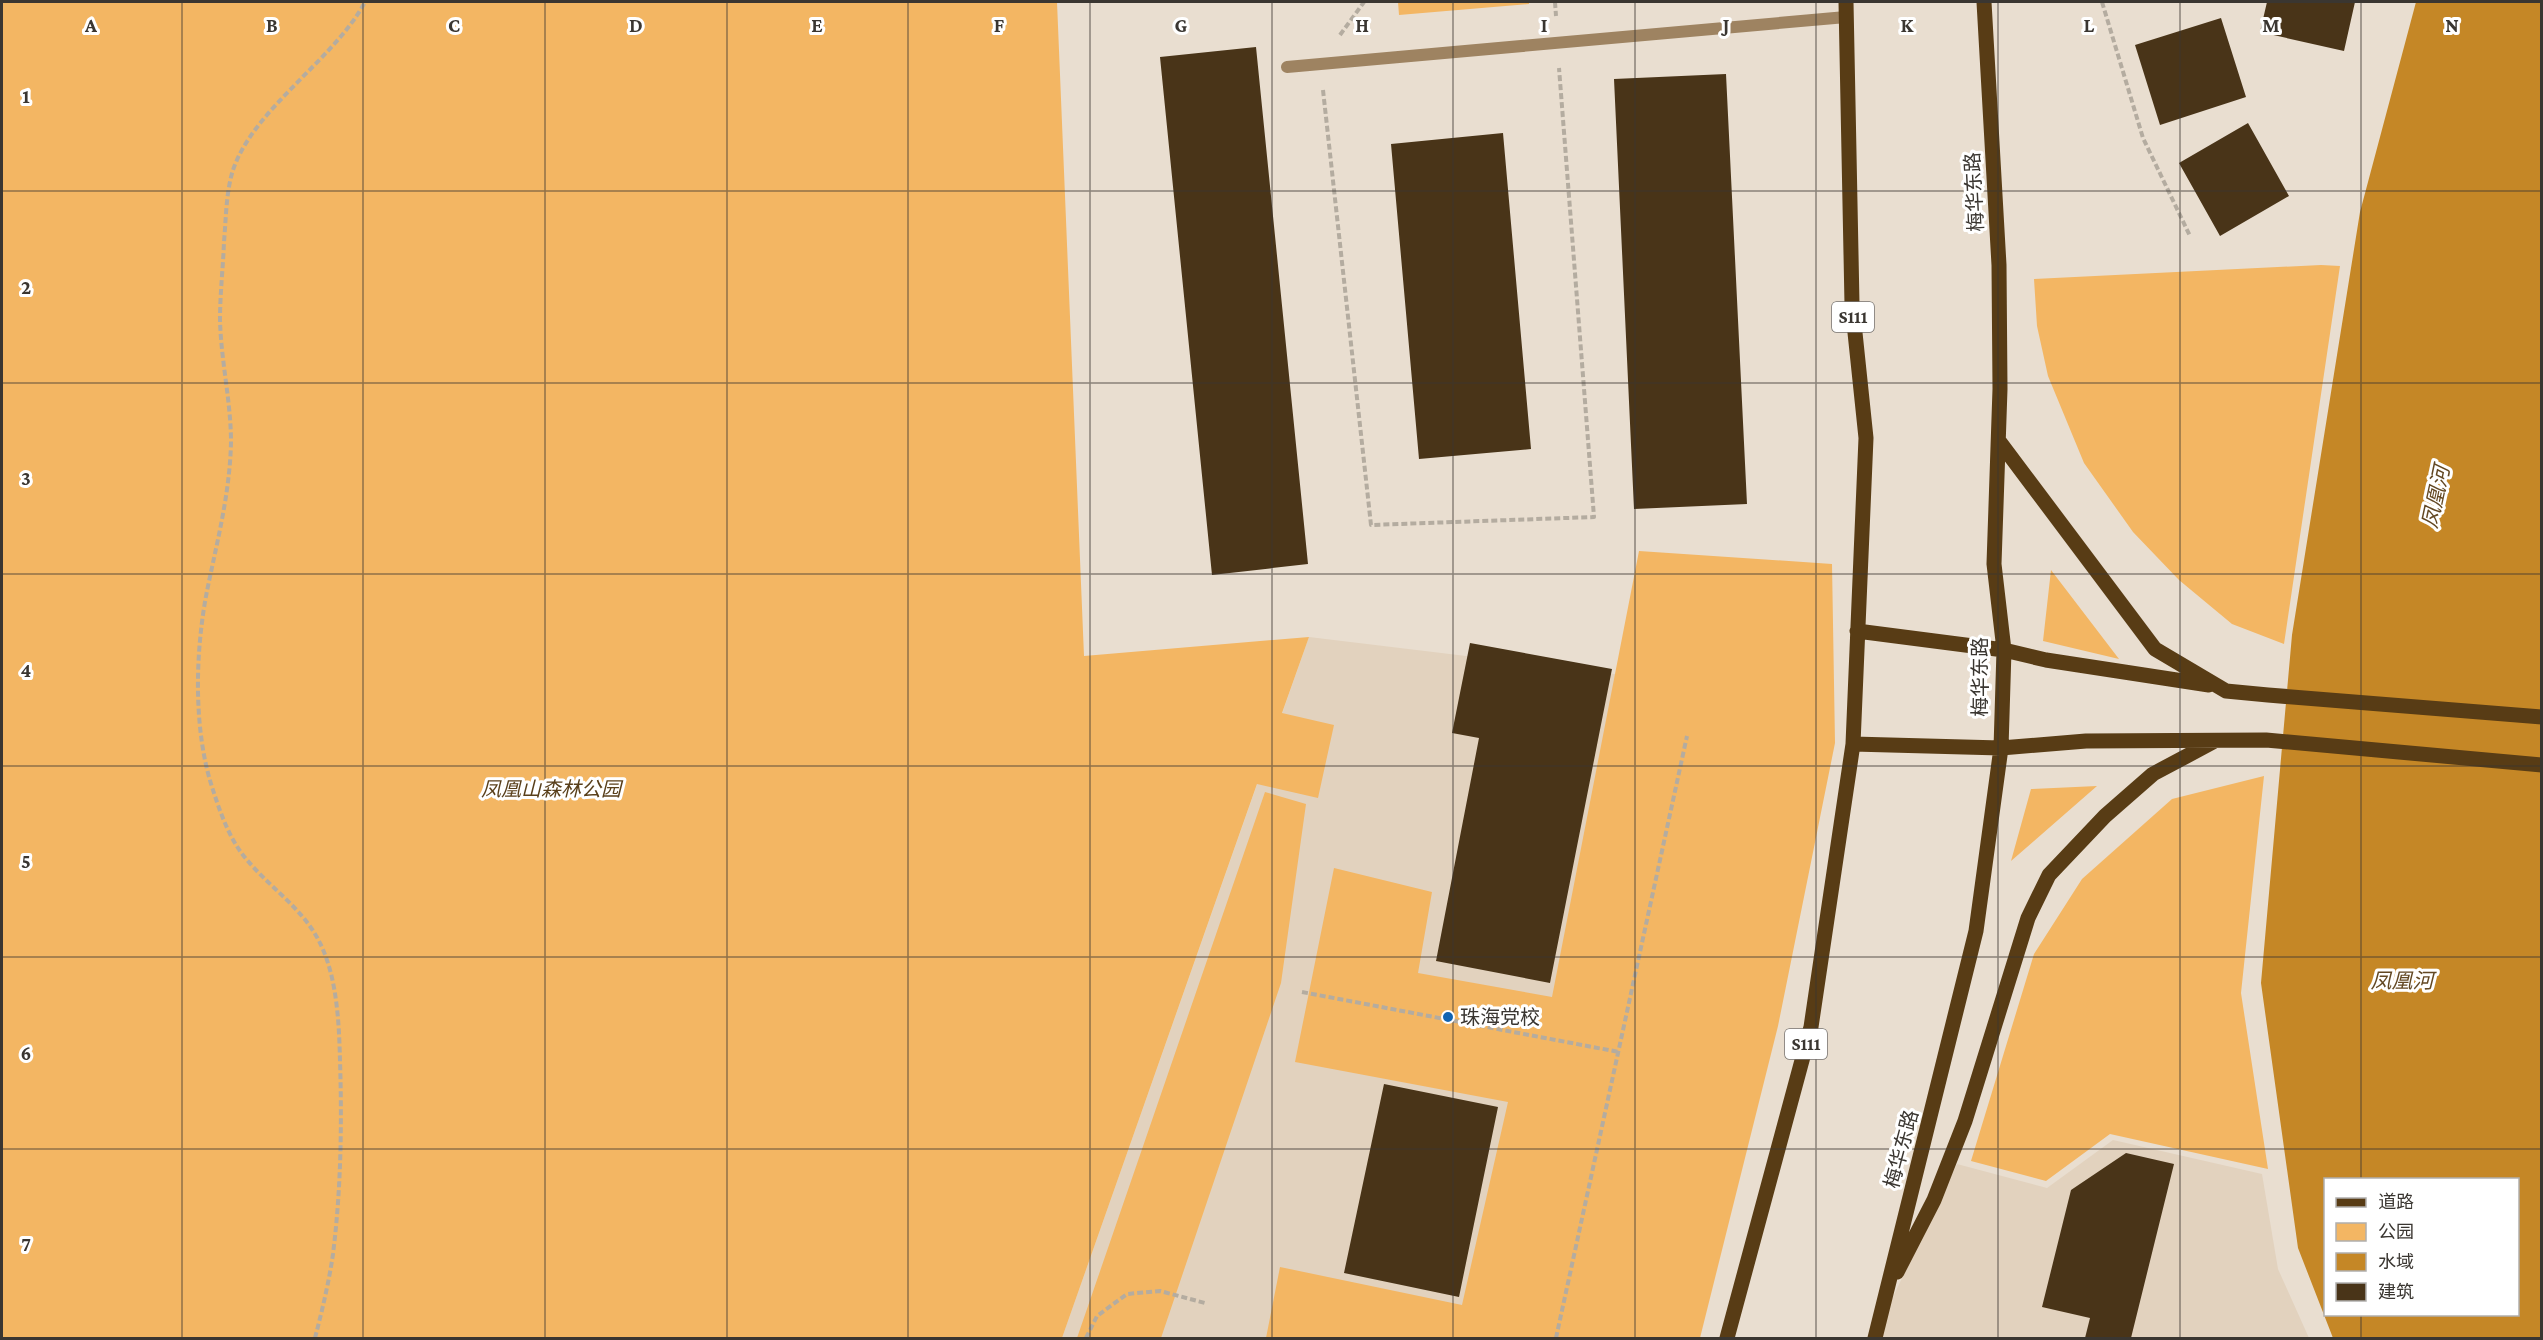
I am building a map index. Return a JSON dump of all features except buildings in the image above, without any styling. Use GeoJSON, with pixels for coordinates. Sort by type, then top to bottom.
{"type":"FeatureCollection","features":[{"type":"Feature","properties":{"kind":"main road","name":"S111"},"geometry":{"type":"LineString","coordinates":[[1727,1338],[1811,1027],[1852,744],[1866,438],[1852,304],[1846,2]]}},
{"type":"Feature","properties":{"kind":"main road","name":"梅华东路"},"geometry":{"type":"LineString","coordinates":[[1875,1338],[1976,931],[2001,748],[2004,650],[1994,564],[1999,441],[1999,265],[1984,2]]}},
{"type":"Feature","properties":{"kind":"main road"},"geometry":{"type":"LineString","coordinates":[[1999,441],[2155,649],[2215,686],[2226,691],[2268,695],[2541,717]]}},
{"type":"Feature","properties":{"kind":"main road"},"geometry":{"type":"LineString","coordinates":[[1857,631],[2004,650],[2046,660],[2215,686]]}},
{"type":"Feature","properties":{"kind":"main road"},"geometry":{"type":"LineString","coordinates":[[1852,744],[2001,748],[2086,741],[2266,740],[2541,765]]}},
{"type":"Feature","properties":{"kind":"main road"},"geometry":{"type":"LineString","coordinates":[[1884,1299],[1934,1200],[1965,1121],[2028,918],[2049,875],[2105,816],[2153,774],[2215,742]]}},
{"type":"Feature","properties":{"kind":"lane"},"geometry":{"type":"LineString","coordinates":[[1287,67],[1846,17]]}},
{"type":"Feature","properties":{"kind":"path"},"geometry":{"type":"LineString","coordinates":[[315,1338],[332,1256],[342,1124],[339,1030],[331,979],[321,945],[306,919],[243,854],[228,828],[212,789],[202,745],[199,686],[201,640],[207,594],[220,534],[231,442],[220,320],[225,225],[232,173],[242,150],[257,128],[346,28],[365,2]]}},
{"type":"Feature","properties":{"kind":"path"},"geometry":{"type":"LineString","coordinates":[[1364,2],[1320,64],[1371,525],[1594,517],[1555,2]]}},
{"type":"Feature","properties":{"kind":"path"},"geometry":{"type":"LineString","coordinates":[[2102,2],[2144,138],[2190,236]]}},
{"type":"Feature","properties":{"kind":"path"},"geometry":{"type":"LineString","coordinates":[[1556,1338],[1688,736]]}},
{"type":"Feature","properties":{"kind":"path"},"geometry":{"type":"LineString","coordinates":[[1302,992],[1619,1052]]}},
{"type":"Feature","properties":{"kind":"path"},"geometry":{"type":"LineString","coordinates":[[1086,1338],[1097,1316],[1127,1294],[1160,1291],[1205,1303]]}},
{"type":"Feature","properties":{"kind":"shaded area","name":"珠海党校"},"geometry":{"type":"Polygon","coordinates":[[[1309,637],[1796,696],[1646,1338],[1062,1338],[1309,637]]]}},
{"type":"Feature","properties":{"kind":"shaded area"},"geometry":{"type":"Polygon","coordinates":[[[2113,1140],[2262,1174],[2278,1269],[2309,1338],[1882,1338],[1891,1301],[1957,1164],[2047,1188],[2113,1140]]]}},
{"type":"Feature","properties":{"kind":"green space","name":"凤凰山森林公园"},"geometry":{"type":"Polygon","coordinates":[[[2,2],[1057,2],[1084,656],[1309,637],[1282,713],[1334,725],[1318,798],[1257,784],[1062,1338],[2,1338],[2,2]]]}},
{"type":"Feature","properties":{"kind":"green space"},"geometry":{"type":"Polygon","coordinates":[[[1398,2],[1529,2],[1529,4],[1399,15],[1398,2]]]}},
{"type":"Feature","properties":{"kind":"green space"},"geometry":{"type":"Polygon","coordinates":[[[2321,265],[2340,266],[2284,644],[2232,624],[2179,580],[2133,532],[2084,463],[2048,376],[2037,326],[2034,279],[2321,265]]]}},
{"type":"Feature","properties":{"kind":"green space"},"geometry":{"type":"Polygon","coordinates":[[[1639,551],[1832,564],[1835,743],[1778,1026],[1700,1338],[1266,1338],[1280,1267],[1462,1305],[1508,1102],[1295,1062],[1334,868],[1432,892],[1418,973],[1552,997],[1639,551]]]}},
{"type":"Feature","properties":{"kind":"green space"},"geometry":{"type":"Polygon","coordinates":[[[2051,570],[2119,659],[2043,641],[2051,570]]]}},
{"type":"Feature","properties":{"kind":"green space"},"geometry":{"type":"Polygon","coordinates":[[[2264,776],[2241,993],[2268,1169],[2110,1134],[2046,1181],[1971,1161],[2034,954],[2082,879],[2172,799],[2264,776]]]}},
{"type":"Feature","properties":{"kind":"green space"},"geometry":{"type":"Polygon","coordinates":[[[2097,786],[2011,861],[2031,789],[2097,786]]]}},
{"type":"Feature","properties":{"kind":"green space"},"geometry":{"type":"Polygon","coordinates":[[[1265,792],[1306,804],[1281,983],[1161,1338],[1077,1338],[1265,792]]]}},
{"type":"Feature","properties":{"kind":"water","name":"凤凰河"},"geometry":{"type":"Polygon","coordinates":[[[2416,2],[2541,2],[2541,1338],[2333,1338],[2324,1316],[2519,1316],[2519,1178],[2324,1178],[2324,1315],[2298,1248],[2261,983],[2292,635],[2360,212],[2416,2]]]}},
{"type":"Feature","properties":{"kind":"place","name":"珠海党校"},"geometry":{"type":"Point","coordinates":[1448,1017]}}]}
